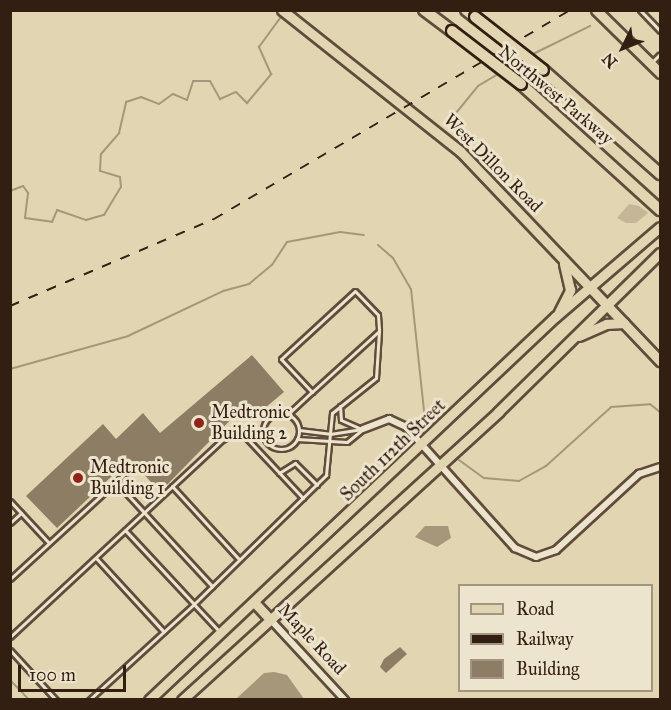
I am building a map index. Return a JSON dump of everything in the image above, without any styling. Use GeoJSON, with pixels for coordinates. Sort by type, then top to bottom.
{"type":"FeatureCollection","features":[{"type":"Feature","properties":{"kind":"highway","name":"Northwest Parkway"},"geometry":{"type":"LineString","coordinates":[[424,10],[521,84],[660,210]]}},
{"type":"Feature","properties":{"kind":"highway","name":"Northwest Parkway"},"geometry":{"type":"LineString","coordinates":[[470,14],[543,70],[659,173]]}},
{"type":"Feature","properties":{"kind":"main road","name":"West Dillon Road"},"geometry":{"type":"LineString","coordinates":[[282,10],[437,130],[660,361]]}},
{"type":"Feature","properties":{"kind":"main road"},"geometry":{"type":"LineString","coordinates":[[596,10],[660,73]]}},
{"type":"Feature","properties":{"kind":"main road","name":"South 112th Street"},"geometry":{"type":"LineString","coordinates":[[149,699],[423,444],[555,317],[660,227]]}},
{"type":"Feature","properties":{"kind":"main road"},"geometry":{"type":"LineString","coordinates":[[182,699],[440,465],[660,253]]}},
{"type":"Feature","properties":{"kind":"main road"},"geometry":{"type":"LineString","coordinates":[[555,317],[571,281],[559,254]]}},
{"type":"Feature","properties":{"kind":"main road"},"geometry":{"type":"LineString","coordinates":[[572,340],[606,324],[624,323]]}},
{"type":"Feature","properties":{"kind":"main road","name":"Maple Road"},"geometry":{"type":"LineString","coordinates":[[254,602],[269,618]]}},
{"type":"Feature","properties":{"kind":"street"},"geometry":{"type":"LineString","coordinates":[[363,429],[392,420],[423,444],[515,548],[536,557],[556,550],[639,474],[660,467]]}},
{"type":"Feature","properties":{"kind":"street","name":"Maple Road"},"geometry":{"type":"LineString","coordinates":[[269,618],[345,699]]}},
{"type":"Feature","properties":{"kind":"lane"},"geometry":{"type":"LineString","coordinates":[[640,10],[660,31]]}},
{"type":"Feature","properties":{"kind":"lane"},"geometry":{"type":"LineString","coordinates":[[651,64],[660,54]]}},
{"type":"Feature","properties":{"kind":"lane"},"geometry":{"type":"LineString","coordinates":[[90,699],[194,604],[317,485],[331,460],[332,413],[376,378],[378,315],[355,291],[281,358],[312,393]]}},
{"type":"Feature","properties":{"kind":"lane"},"geometry":{"type":"LineString","coordinates":[[263,433],[271,416],[288,414],[379,331]]}},
{"type":"Feature","properties":{"kind":"lane"},"geometry":{"type":"LineString","coordinates":[[341,405],[341,420],[363,429]]}},
{"type":"Feature","properties":{"kind":"lane"},"geometry":{"type":"LineString","coordinates":[[288,414],[299,430],[330,435],[363,429]]}},
{"type":"Feature","properties":{"kind":"lane"},"geometry":{"type":"LineString","coordinates":[[10,637],[172,486],[240,430],[263,433],[277,448],[297,439],[331,443],[347,442],[363,429]]}},
{"type":"Feature","properties":{"kind":"lane"},"geometry":{"type":"LineString","coordinates":[[240,430],[303,498]]}},
{"type":"Feature","properties":{"kind":"lane"},"geometry":{"type":"LineString","coordinates":[[297,439],[299,430]]}},
{"type":"Feature","properties":{"kind":"lane"},"geometry":{"type":"LineString","coordinates":[[279,473],[295,463],[317,485]]}},
{"type":"Feature","properties":{"kind":"lane"},"geometry":{"type":"LineString","coordinates":[[10,579],[131,468]]}},
{"type":"Feature","properties":{"kind":"lane"},"geometry":{"type":"LineString","coordinates":[[116,482],[212,586]]}},
{"type":"Feature","properties":{"kind":"lane"},"geometry":{"type":"LineString","coordinates":[[172,486],[239,559]]}},
{"type":"Feature","properties":{"kind":"lane"},"geometry":{"type":"LineString","coordinates":[[10,501],[49,543]]}},
{"type":"Feature","properties":{"kind":"lane"},"geometry":{"type":"LineString","coordinates":[[10,523],[21,513]]}},
{"type":"Feature","properties":{"kind":"lane"},"geometry":{"type":"LineString","coordinates":[[125,530],[221,633]]}},
{"type":"Feature","properties":{"kind":"lane"},"geometry":{"type":"LineString","coordinates":[[95,558],[164,632]]}},
{"type":"Feature","properties":{"kind":"lane"},"geometry":{"type":"LineString","coordinates":[[10,650],[56,699]]}},
{"type":"Feature","properties":{"kind":"shaded area"},"geometry":{"type":"Polygon","coordinates":[[[629,204],[639,206],[648,213],[636,223],[626,223],[617,218],[629,204]]]}},
{"type":"Feature","properties":{"kind":"shaded area"},"geometry":{"type":"Polygon","coordinates":[[[425,526],[448,526],[451,538],[437,547],[415,537],[425,526]]]}},
{"type":"Feature","properties":{"kind":"shaded area"},"geometry":{"type":"Polygon","coordinates":[[[274,672],[287,675],[304,699],[236,699],[264,673],[274,672]]]}},
{"type":"Feature","properties":{"kind":"building","name":"Medtronic Building 2"},"geometry":{"type":"Polygon","coordinates":[[[252,355],[284,392],[265,408],[244,406],[160,492],[130,459],[57,528],[26,496],[103,424],[116,439],[143,413],[160,433],[252,355]]]}},
{"type":"Feature","properties":{"kind":"building"},"geometry":{"type":"Polygon","coordinates":[[[400,647],[407,654],[386,673],[380,667],[384,659],[400,647]]]}},
{"type":"Feature","properties":{"kind":"waterway"},"geometry":{"type":"LineString","coordinates":[[10,191],[23,186],[28,193],[25,218],[52,222],[57,210],[86,220],[104,215],[121,187],[120,177],[100,171],[101,154],[119,133],[126,102],[141,97],[159,104],[173,94],[187,100],[193,81],[210,81],[220,99],[236,92],[247,103],[271,74],[259,47],[283,14]]}},
{"type":"Feature","properties":{"kind":"waterway"},"geometry":{"type":"LineString","coordinates":[[531,55],[590,26]]}},
{"type":"Feature","properties":{"kind":"waterway"},"geometry":{"type":"LineString","coordinates":[[508,68],[523,59]]}},
{"type":"Feature","properties":{"kind":"waterway"},"geometry":{"type":"LineString","coordinates":[[447,124],[478,86],[500,73]]}},
{"type":"Feature","properties":{"kind":"waterway"},"geometry":{"type":"LineString","coordinates":[[10,369],[128,336],[223,291],[249,284],[272,265],[287,242],[340,232],[364,235]]}},
{"type":"Feature","properties":{"kind":"waterway"},"geometry":{"type":"LineString","coordinates":[[378,245],[393,258],[411,289],[425,421]]}},
{"type":"Feature","properties":{"kind":"waterway"},"geometry":{"type":"LineString","coordinates":[[459,460],[484,478],[519,481],[546,466],[611,407],[650,404],[660,412]]}},
{"type":"Feature","properties":{"kind":"waterway"},"geometry":{"type":"LineString","coordinates":[[10,680],[29,700]]}},
{"type":"Feature","properties":{"kind":"railway"},"geometry":{"type":"LineString","coordinates":[[10,306],[214,219],[570,10]]}},
{"type":"Feature","properties":{"kind":"place","name":"Medtronic Building 2"},"geometry":{"type":"Point","coordinates":[199,423]}},
{"type":"Feature","properties":{"kind":"place","name":"Medtronic Building 1"},"geometry":{"type":"Point","coordinates":[78,478]}}]}
